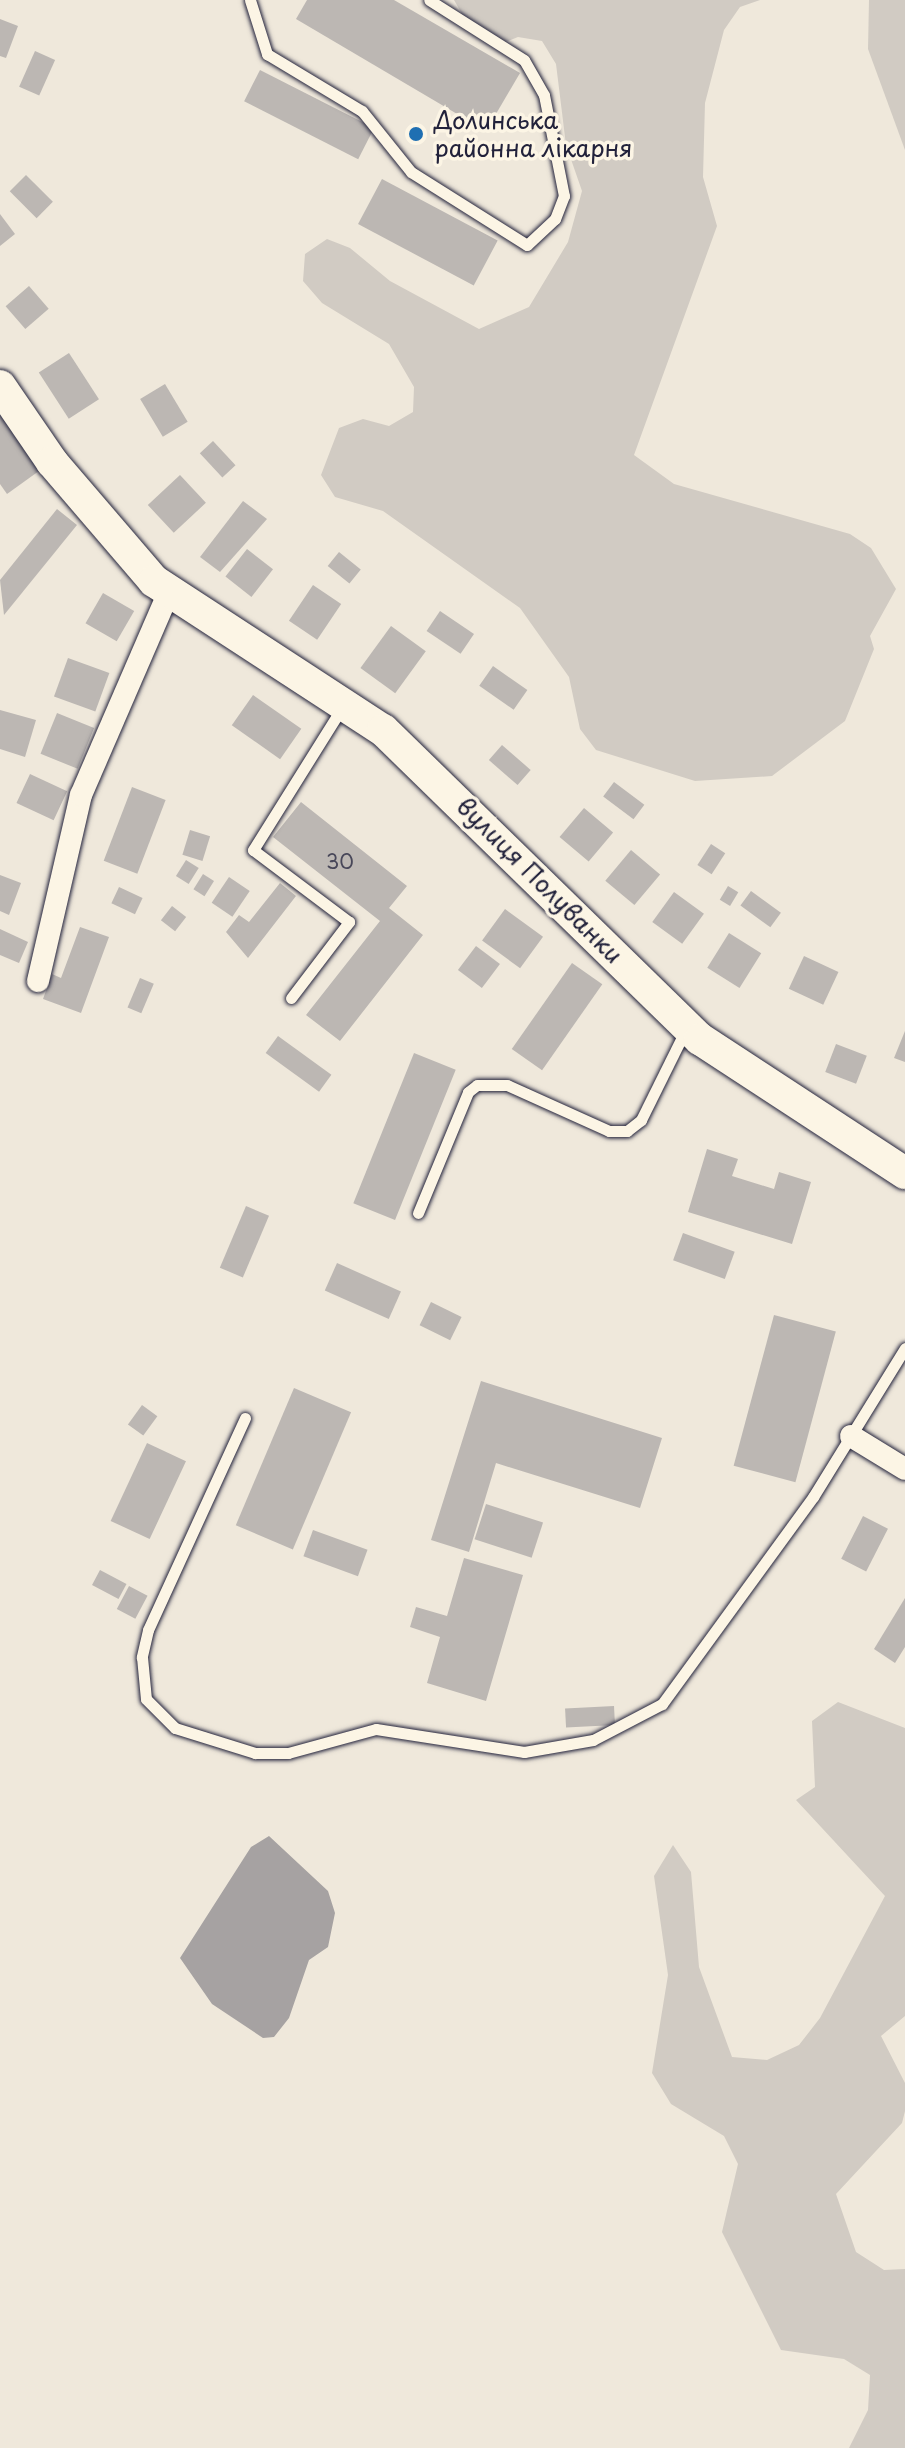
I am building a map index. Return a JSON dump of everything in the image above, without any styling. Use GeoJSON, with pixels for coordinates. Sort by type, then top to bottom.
{"type":"FeatureCollection","features":[{"type":"Feature","properties":{"kind":"street","name":"вулиця Полуванки"},"geometry":{"type":"LineString","coordinates":[[0,386],[52,462],[169,592],[345,702],[412,754],[688,1025],[905,1173]]}},
{"type":"Feature","properties":{"kind":"street"},"geometry":{"type":"LineString","coordinates":[[38,981],[81,795],[169,592]]}},
{"type":"Feature","properties":{"kind":"street"},"geometry":{"type":"LineString","coordinates":[[851,1436],[905,1469]]}},
{"type":"Feature","properties":{"kind":"lane"},"geometry":{"type":"LineString","coordinates":[[250,0],[267,54],[362,111],[411,172],[527,245],[555,219],[564,196],[544,95],[524,60],[429,0]]}},
{"type":"Feature","properties":{"kind":"lane"},"geometry":{"type":"LineString","coordinates":[[291,998],[349,922],[253,850],[345,702]]}},
{"type":"Feature","properties":{"kind":"lane"},"geometry":{"type":"LineString","coordinates":[[418,1213],[477,1085],[507,1085],[609,1131],[627,1131],[641,1120],[688,1025]]}},
{"type":"Feature","properties":{"kind":"lane"},"geometry":{"type":"LineString","coordinates":[[245,1418],[148,1630],[142,1682],[146,1699],[175,1728],[255,1753],[288,1753],[376,1729],[524,1752],[593,1740],[662,1704],[851,1436],[905,1348]]}},
{"type":"Feature","properties":{"kind":"shaded area"},"geometry":{"type":"Polygon","coordinates":[[[454,0],[760,0],[740,7],[724,30],[705,103],[703,177],[717,226],[634,455],[674,484],[850,534],[871,548],[896,589],[870,636],[874,649],[845,721],[772,776],[695,781],[596,750],[580,729],[569,677],[520,608],[383,511],[335,497],[321,475],[339,428],[363,419],[389,426],[413,412],[414,387],[389,344],[322,303],[303,281],[305,254],[327,239],[350,248],[390,281],[479,329],[529,307],[568,242],[582,191],[566,145],[556,64],[542,41],[518,37],[496,46],[474,35],[454,0]]]}},
{"type":"Feature","properties":{"kind":"shaded area"},"geometry":{"type":"Polygon","coordinates":[[[869,0],[905,0],[905,150],[868,49],[869,0]]]}},
{"type":"Feature","properties":{"kind":"shaded area"},"geometry":{"type":"Polygon","coordinates":[[[838,1702],[905,1728],[905,2016],[881,2036],[905,2083],[905,2111],[902,2123],[836,2194],[856,2252],[884,2270],[905,2269],[905,2448],[849,2448],[868,2410],[870,2375],[844,2359],[781,2350],[722,2232],[738,2164],[724,2136],[671,2104],[652,2073],[668,1975],[654,1876],[673,1845],[691,1872],[699,1967],[732,2057],[767,2060],[799,2045],[820,2018],[885,1896],[796,1800],[815,1787],[812,1721],[838,1702]]]}},
{"type":"Feature","properties":{"kind":"shaded area"},"geometry":{"type":"Polygon","coordinates":[[[269,1836],[328,1891],[335,1913],[328,1947],[309,1960],[289,2018],[274,2037],[263,2038],[212,2004],[180,1958],[251,1847],[269,1836]]]}},
{"type":"Feature","properties":{"kind":"building"},"geometry":{"type":"Polygon","coordinates":[[[307,0],[394,0],[520,73],[486,131],[296,19],[307,0]]]}},
{"type":"Feature","properties":{"kind":"building"},"geometry":{"type":"Polygon","coordinates":[[[0,19],[18,26],[6,58],[0,56],[0,19]]]}},
{"type":"Feature","properties":{"kind":"building"},"geometry":{"type":"Polygon","coordinates":[[[35,51],[55,60],[39,96],[19,87],[35,51]]]}},
{"type":"Feature","properties":{"kind":"building"},"geometry":{"type":"Polygon","coordinates":[[[260,70],[374,128],[358,159],[244,101],[260,70]]]}},
{"type":"Feature","properties":{"kind":"building"},"geometry":{"type":"Polygon","coordinates":[[[26,175],[53,202],[37,218],[10,191],[26,175]]]}},
{"type":"Feature","properties":{"kind":"building"},"geometry":{"type":"Polygon","coordinates":[[[382,179],[498,241],[474,286],[358,224],[382,179]]]}},
{"type":"Feature","properties":{"kind":"building"},"geometry":{"type":"Polygon","coordinates":[[[0,214],[15,234],[0,246],[0,214]]]}},
{"type":"Feature","properties":{"kind":"building"},"geometry":{"type":"Polygon","coordinates":[[[29,286],[49,309],[25,329],[6,306],[29,286]]]}},
{"type":"Feature","properties":{"kind":"building"},"geometry":{"type":"Polygon","coordinates":[[[69,353],[99,399],[69,419],[39,373],[69,353]]]}},
{"type":"Feature","properties":{"kind":"building"},"geometry":{"type":"Polygon","coordinates":[[[165,384],[188,422],[163,437],[140,399],[165,384]]]}},
{"type":"Feature","properties":{"kind":"building"},"geometry":{"type":"Polygon","coordinates":[[[0,414],[39,471],[7,494],[0,484],[0,414]]]}},
{"type":"Feature","properties":{"kind":"building"},"geometry":{"type":"Polygon","coordinates":[[[213,441],[236,465],[222,477],[200,453],[213,441]]]}},
{"type":"Feature","properties":{"kind":"building"},"geometry":{"type":"Polygon","coordinates":[[[180,475],[206,503],[174,533],[148,505],[180,475]]]}},
{"type":"Feature","properties":{"kind":"building"},"geometry":{"type":"Polygon","coordinates":[[[243,501],[267,519],[220,572],[200,557],[243,501]]]}},
{"type":"Feature","properties":{"kind":"building"},"geometry":{"type":"Polygon","coordinates":[[[57,509],[77,525],[4,615],[0,580],[57,509]]]}},
{"type":"Feature","properties":{"kind":"building"},"geometry":{"type":"Polygon","coordinates":[[[247,549],[273,569],[251,597],[225,577],[247,549]]]}},
{"type":"Feature","properties":{"kind":"building"},"geometry":{"type":"Polygon","coordinates":[[[339,552],[361,570],[349,584],[328,566],[339,552]]]}},
{"type":"Feature","properties":{"kind":"building"},"geometry":{"type":"Polygon","coordinates":[[[313,585],[341,604],[317,640],[289,621],[313,585]]]}},
{"type":"Feature","properties":{"kind":"building"},"geometry":{"type":"Polygon","coordinates":[[[103,593],[134,611],[117,641],[85,623],[103,593]]]}},
{"type":"Feature","properties":{"kind":"building"},"geometry":{"type":"Polygon","coordinates":[[[440,611],[474,634],[461,654],[427,631],[440,611]]]}},
{"type":"Feature","properties":{"kind":"building"},"geometry":{"type":"Polygon","coordinates":[[[391,626],[426,651],[395,693],[360,668],[391,626]]]}},
{"type":"Feature","properties":{"kind":"building"},"geometry":{"type":"Polygon","coordinates":[[[68,658],[109,673],[95,712],[54,697],[68,658]]]}},
{"type":"Feature","properties":{"kind":"building"},"geometry":{"type":"Polygon","coordinates":[[[493,666],[527,690],[514,710],[479,686],[493,666]]]}},
{"type":"Feature","properties":{"kind":"building"},"geometry":{"type":"Polygon","coordinates":[[[253,695],[301,729],[280,759],[232,725],[253,695]]]}},
{"type":"Feature","properties":{"kind":"building"},"geometry":{"type":"Polygon","coordinates":[[[0,710],[36,720],[25,757],[0,749],[0,710]]]}},
{"type":"Feature","properties":{"kind":"building"},"geometry":{"type":"Polygon","coordinates":[[[57,713],[94,728],[78,769],[41,754],[57,713]]]}},
{"type":"Feature","properties":{"kind":"building"},"geometry":{"type":"Polygon","coordinates":[[[502,745],[531,770],[518,785],[489,760],[502,745]]]}},
{"type":"Feature","properties":{"kind":"building"},"geometry":{"type":"Polygon","coordinates":[[[30,774],[67,791],[54,820],[16,803],[30,774]]]}},
{"type":"Feature","properties":{"kind":"building"},"geometry":{"type":"Polygon","coordinates":[[[614,782],[644,805],[634,819],[603,796],[614,782]]]}},
{"type":"Feature","properties":{"kind":"building"},"geometry":{"type":"Polygon","coordinates":[[[132,787],[166,800],[137,874],[104,861],[132,787]]]}},
{"type":"Feature","properties":{"kind":"building"},"geometry":{"type":"Polygon","coordinates":[[[301,802],[407,886],[389,908],[423,935],[340,1041],[306,1015],[380,921],[273,837],[301,802]]]}},
{"type":"Feature","properties":{"kind":"building"},"geometry":{"type":"Polygon","coordinates":[[[584,808],[613,832],[589,862],[560,837],[584,808]]]}},
{"type":"Feature","properties":{"kind":"building"},"geometry":{"type":"Polygon","coordinates":[[[190,830],[210,836],[202,861],[182,855],[190,830]]]}},
{"type":"Feature","properties":{"kind":"building"},"geometry":{"type":"Polygon","coordinates":[[[711,844],[725,853],[712,874],[697,865],[711,844]]]}},
{"type":"Feature","properties":{"kind":"building"},"geometry":{"type":"Polygon","coordinates":[[[631,850],[660,874],[634,905],[605,881],[631,850]]]}},
{"type":"Feature","properties":{"kind":"building"},"geometry":{"type":"Polygon","coordinates":[[[186,860],[199,868],[189,884],[176,876],[186,860]]]}},
{"type":"Feature","properties":{"kind":"building"},"geometry":{"type":"Polygon","coordinates":[[[203,874],[214,881],[204,896],[193,889],[203,874]]]}},
{"type":"Feature","properties":{"kind":"building"},"geometry":{"type":"Polygon","coordinates":[[[0,875],[21,883],[9,915],[0,911],[0,875]]]}},
{"type":"Feature","properties":{"kind":"building"},"geometry":{"type":"Polygon","coordinates":[[[229,877],[250,891],[232,917],[212,903],[229,877]]]}},
{"type":"Feature","properties":{"kind":"building"},"geometry":{"type":"Polygon","coordinates":[[[280,883],[296,896],[248,958],[226,932],[239,915],[249,922],[280,883]]]}},
{"type":"Feature","properties":{"kind":"building"},"geometry":{"type":"Polygon","coordinates":[[[728,886],[738,892],[730,906],[720,900],[728,886]]]}},
{"type":"Feature","properties":{"kind":"building"},"geometry":{"type":"Polygon","coordinates":[[[119,887],[143,898],[135,914],[111,903],[119,887]]]}},
{"type":"Feature","properties":{"kind":"building"},"geometry":{"type":"Polygon","coordinates":[[[751,891],[781,913],[770,927],[740,906],[751,891]]]}},
{"type":"Feature","properties":{"kind":"building"},"geometry":{"type":"Polygon","coordinates":[[[674,892],[704,914],[682,944],[652,922],[674,892]]]}},
{"type":"Feature","properties":{"kind":"building"},"geometry":{"type":"Polygon","coordinates":[[[172,906],[186,917],[175,931],[161,920],[172,906]]]}},
{"type":"Feature","properties":{"kind":"building"},"geometry":{"type":"Polygon","coordinates":[[[505,909],[543,937],[520,968],[482,941],[505,909]]]}},
{"type":"Feature","properties":{"kind":"building"},"geometry":{"type":"Polygon","coordinates":[[[80,927],[109,937],[81,1013],[43,999],[52,974],[61,978],[80,927]]]}},
{"type":"Feature","properties":{"kind":"building"},"geometry":{"type":"Polygon","coordinates":[[[0,929],[28,942],[19,963],[0,955],[0,929]]]}},
{"type":"Feature","properties":{"kind":"building"},"geometry":{"type":"Polygon","coordinates":[[[729,933],[761,953],[739,988],[707,968],[729,933]]]}},
{"type":"Feature","properties":{"kind":"building"},"geometry":{"type":"Polygon","coordinates":[[[476,946],[500,964],[482,988],[458,970],[476,946]]]}},
{"type":"Feature","properties":{"kind":"building"},"geometry":{"type":"Polygon","coordinates":[[[804,956],[838,972],[823,1005],[789,989],[804,956]]]}},
{"type":"Feature","properties":{"kind":"building"},"geometry":{"type":"Polygon","coordinates":[[[572,963],[602,984],[542,1070],[512,1049],[572,963]]]}},
{"type":"Feature","properties":{"kind":"building"},"geometry":{"type":"Polygon","coordinates":[[[140,978],[154,984],[141,1013],[127,1007],[140,978]]]}},
{"type":"Feature","properties":{"kind":"building"},"geometry":{"type":"Polygon","coordinates":[[[905,1031],[905,1062],[894,1058],[905,1031]]]}},
{"type":"Feature","properties":{"kind":"building"},"geometry":{"type":"Polygon","coordinates":[[[278,1036],[331,1075],[319,1092],[266,1053],[278,1036]]]}},
{"type":"Feature","properties":{"kind":"building"},"geometry":{"type":"Polygon","coordinates":[[[836,1044],[867,1056],[856,1084],[825,1072],[836,1044]]]}},
{"type":"Feature","properties":{"kind":"building"},"geometry":{"type":"Polygon","coordinates":[[[414,1053],[456,1070],[395,1220],[353,1203],[414,1053]]]}},
{"type":"Feature","properties":{"kind":"building"},"geometry":{"type":"Polygon","coordinates":[[[707,1149],[738,1159],[732,1176],[774,1189],[779,1172],[811,1182],[792,1244],[688,1212],[707,1149]]]}},
{"type":"Feature","properties":{"kind":"building"},"geometry":{"type":"Polygon","coordinates":[[[246,1206],[269,1216],[243,1277],[220,1268],[246,1206]]]}},
{"type":"Feature","properties":{"kind":"building"},"geometry":{"type":"Polygon","coordinates":[[[683,1233],[735,1252],[725,1279],[673,1260],[683,1233]]]}},
{"type":"Feature","properties":{"kind":"building"},"geometry":{"type":"Polygon","coordinates":[[[337,1263],[401,1291],[389,1319],[325,1290],[337,1263]]]}},
{"type":"Feature","properties":{"kind":"building"},"geometry":{"type":"Polygon","coordinates":[[[431,1302],[462,1317],[450,1340],[420,1325],[431,1302]]]}},
{"type":"Feature","properties":{"kind":"building"},"geometry":{"type":"Polygon","coordinates":[[[774,1315],[836,1332],[795,1482],[734,1466],[774,1315]]]}},
{"type":"Feature","properties":{"kind":"building"},"geometry":{"type":"Polygon","coordinates":[[[481,1381],[662,1438],[640,1508],[496,1463],[469,1552],[431,1540],[481,1381]]]}},
{"type":"Feature","properties":{"kind":"building"},"geometry":{"type":"Polygon","coordinates":[[[294,1388],[351,1412],[293,1549],[236,1525],[294,1388]]]}},
{"type":"Feature","properties":{"kind":"building"},"geometry":{"type":"Polygon","coordinates":[[[142,1405],[157,1416],[143,1436],[128,1424],[142,1405]]]}},
{"type":"Feature","properties":{"kind":"building"},"geometry":{"type":"Polygon","coordinates":[[[147,1443],[186,1461],[150,1539],[111,1521],[147,1443]]]}},
{"type":"Feature","properties":{"kind":"building"},"geometry":{"type":"Polygon","coordinates":[[[486,1504],[543,1523],[532,1558],[475,1539],[486,1504]]]}},
{"type":"Feature","properties":{"kind":"building"},"geometry":{"type":"Polygon","coordinates":[[[863,1516],[888,1529],[866,1571],[841,1559],[863,1516]]]}},
{"type":"Feature","properties":{"kind":"building"},"geometry":{"type":"Polygon","coordinates":[[[313,1530],[368,1550],[358,1576],[303,1556],[313,1530]]]}},
{"type":"Feature","properties":{"kind":"building"},"geometry":{"type":"Polygon","coordinates":[[[464,1558],[523,1575],[486,1701],[427,1683],[440,1637],[410,1627],[416,1607],[447,1616],[464,1558]]]}},
{"type":"Feature","properties":{"kind":"building"},"geometry":{"type":"Polygon","coordinates":[[[100,1570],[126,1584],[119,1599],[92,1585],[100,1570]]]}},
{"type":"Feature","properties":{"kind":"building"},"geometry":{"type":"Polygon","coordinates":[[[129,1586],[148,1596],[135,1619],[117,1609],[129,1586]]]}},
{"type":"Feature","properties":{"kind":"building"},"geometry":{"type":"Polygon","coordinates":[[[905,1598],[905,1647],[895,1663],[874,1649],[905,1598]]]}},
{"type":"Feature","properties":{"kind":"building"},"geometry":{"type":"Polygon","coordinates":[[[614,1706],[615,1725],[566,1728],[565,1709],[614,1706]]]}},
{"type":"Feature","properties":{"kind":"place","name":"Долинська районна лікарня"},"geometry":{"type":"Point","coordinates":[416,134]}}]}
